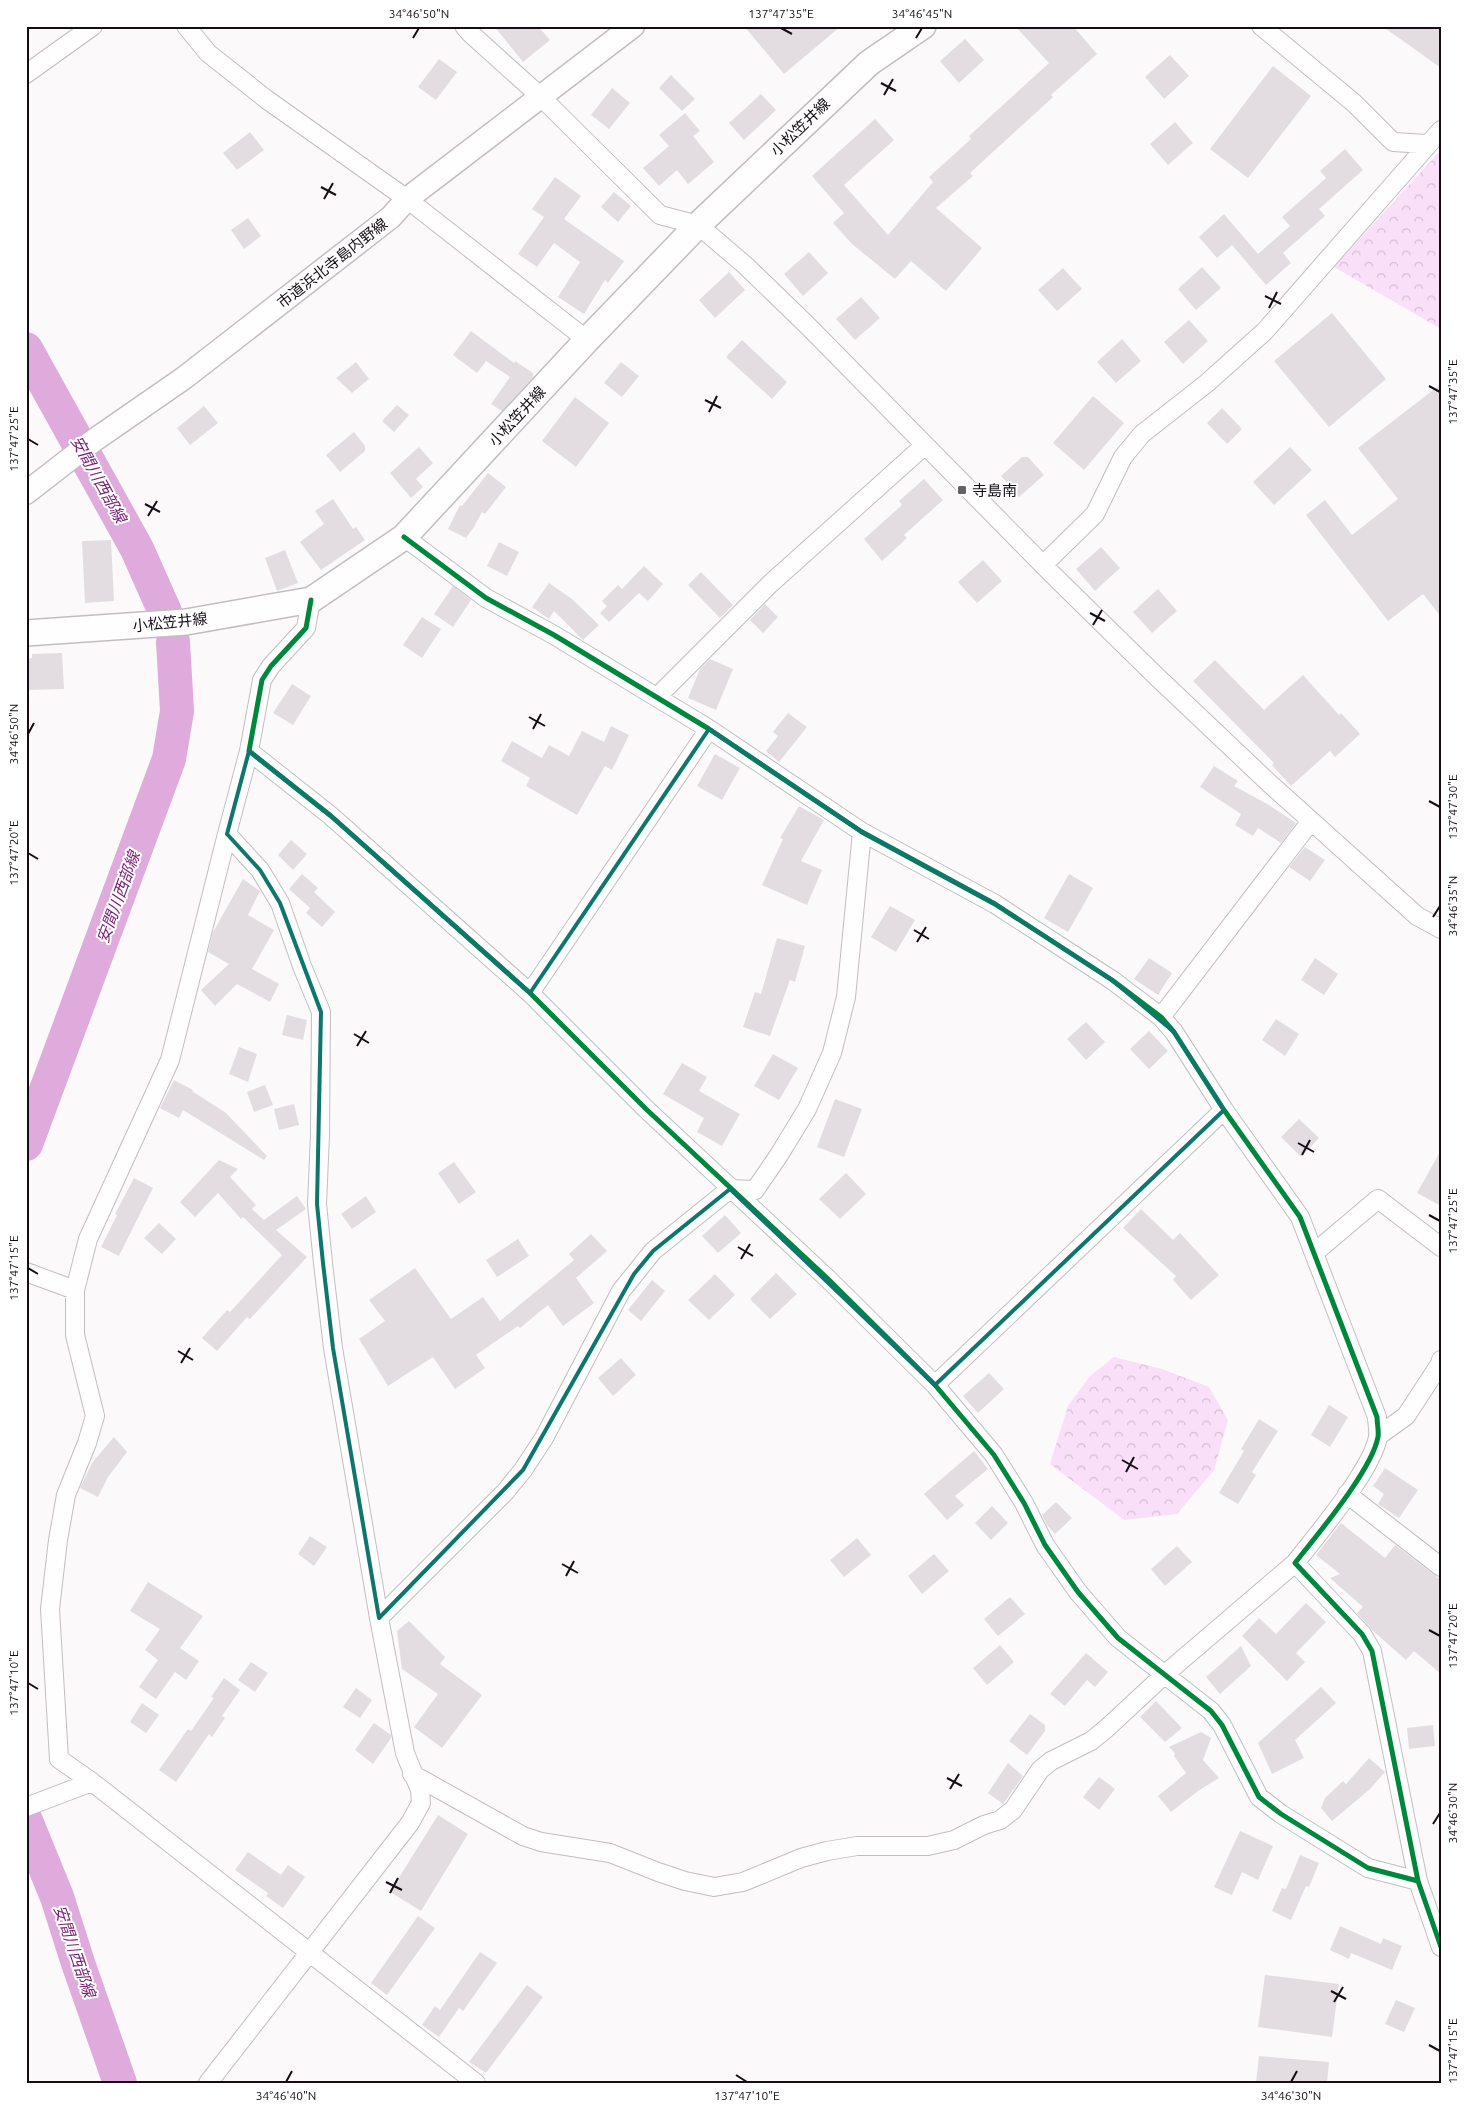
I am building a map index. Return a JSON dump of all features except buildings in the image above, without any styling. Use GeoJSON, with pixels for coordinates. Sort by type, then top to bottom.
{"type":"FeatureCollection","features":[{"type":"Feature","properties":{"kind":"main road","name":"小松笠井線"},"geometry":{"type":"LineString","coordinates":[[26,632],[156,625],[311,600],[404,537],[587,340],[698,225],[868,62],[923,26]]}},
{"type":"Feature","properties":{"kind":"street"},"geometry":{"type":"LineString","coordinates":[[26,74],[93,26]]}},
{"type":"Feature","properties":{"kind":"street"},"geometry":{"type":"LineString","coordinates":[[186,26],[208,53],[266,99],[407,199],[587,340]]}},
{"type":"Feature","properties":{"kind":"street"},"geometry":{"type":"LineString","coordinates":[[464,26],[541,96],[660,215],[698,225],[746,266],[808,326],[1044,566],[1184,703],[1417,916],[1441,929]]}},
{"type":"Feature","properties":{"kind":"street","name":"市道浜北寺島内野線"},"geometry":{"type":"LineString","coordinates":[[26,493],[93,441],[192,372],[392,217],[407,199],[633,26]]}},
{"type":"Feature","properties":{"kind":"street"},"geometry":{"type":"LineString","coordinates":[[1261,26],[1354,103],[1393,142],[1427,144]]}},
{"type":"Feature","properties":{"kind":"street"},"geometry":{"type":"LineString","coordinates":[[1044,566],[1095,514],[1123,458],[1142,434],[1207,383],[1265,331],[1441,130]]}},
{"type":"Feature","properties":{"kind":"street"},"geometry":{"type":"LineString","coordinates":[[657,697],[770,584],[925,445]]}},
{"type":"Feature","properties":{"kind":"street"},"geometry":{"type":"LineString","coordinates":[[404,537],[486,598],[554,636],[710,729],[862,832],[995,904],[1112,980],[1161,1017],[1174,1032],[1224,1110],[1300,1217],[1377,1417],[1378,1436],[1371,1457],[1347,1494],[1295,1563],[1164,1675],[1091,1741],[1051,1761],[1040,1770],[1013,1810],[1000,1820],[984,1825],[954,1840],[928,1846],[857,1846],[828,1851],[802,1858],[743,1882],[714,1887],[685,1881],[610,1853],[541,1842],[523,1836],[412,1774]]}},
{"type":"Feature","properties":{"kind":"street"},"geometry":{"type":"LineString","coordinates":[[311,600],[306,628],[271,666],[262,680],[249,751],[170,1060],[88,1239],[74,1290],[76,1335],[95,1416],[87,1443],[66,1495],[58,1540],[50,1609],[59,1759],[92,1782],[193,1864],[309,1951],[476,2083]]}},
{"type":"Feature","properties":{"kind":"street"},"geometry":{"type":"LineString","coordinates":[[530,993],[710,729]]}},
{"type":"Feature","properties":{"kind":"street"},"geometry":{"type":"LineString","coordinates":[[249,751],[331,816],[530,993],[646,1109],[827,1278],[935,1385],[994,1456],[1024,1503],[1045,1545],[1078,1592],[1118,1638],[1211,1711],[1222,1725],[1259,1797],[1281,1814],[1368,1868],[1418,1881]]}},
{"type":"Feature","properties":{"kind":"street"},"geometry":{"type":"LineString","coordinates":[[1161,1017],[1312,822]]}},
{"type":"Feature","properties":{"kind":"street"},"geometry":{"type":"LineString","coordinates":[[379,1618],[505,1492],[523,1470],[544,1438],[621,1292],[653,1251],[730,1189],[755,1190],[779,1155],[807,1109],[832,1053],[846,997],[862,832]]}},
{"type":"Feature","properties":{"kind":"street"},"geometry":{"type":"LineString","coordinates":[[210,2082],[309,1951],[410,1823],[421,1803],[420,1790],[405,1753],[379,1618],[333,1348],[322,1263],[317,1204],[321,1012],[302,966],[280,903],[260,870],[227,834]]}},
{"type":"Feature","properties":{"kind":"street"},"geometry":{"type":"LineString","coordinates":[[935,1385],[1224,1110]]}},
{"type":"Feature","properties":{"kind":"street"},"geometry":{"type":"LineString","coordinates":[[1314,1253],[1378,1199],[1441,1247]]}},
{"type":"Feature","properties":{"kind":"street"},"geometry":{"type":"LineString","coordinates":[[26,1272],[74,1290]]}},
{"type":"Feature","properties":{"kind":"street"},"geometry":{"type":"LineString","coordinates":[[1378,1436],[1406,1416],[1441,1360]]}},
{"type":"Feature","properties":{"kind":"street"},"geometry":{"type":"LineString","coordinates":[[1347,1494],[1441,1566]]}},
{"type":"Feature","properties":{"kind":"street"},"geometry":{"type":"LineString","coordinates":[[1295,1563],[1362,1634],[1372,1651],[1418,1881],[1441,1947]]}},
{"type":"Feature","properties":{"kind":"street"},"geometry":{"type":"LineString","coordinates":[[31,1805],[92,1782]]}},
{"type":"Feature","properties":{"kind":"highlighted area"},"geometry":{"type":"Polygon","coordinates":[[[709,729],[862,832],[995,904],[1112,980],[1174,1032],[1224,1110],[935,1385],[730,1189],[653,1251],[634,1274],[523,1470],[379,1618],[333,1348],[317,1204],[321,1012],[280,903],[260,870],[227,834],[249,751],[331,816],[530,993],[709,729]]]}},
{"type":"Feature","properties":{"kind":"green space"},"geometry":{"type":"Polygon","coordinates":[[[1441,150],[1441,329],[1334,267],[1441,150]]]}},
{"type":"Feature","properties":{"kind":"green space"},"geometry":{"type":"Polygon","coordinates":[[[1114,1357],[1162,1369],[1209,1387],[1228,1420],[1214,1470],[1177,1514],[1124,1520],[1050,1464],[1068,1406],[1090,1376],[1114,1357]]]}},
{"type":"Feature","properties":{"kind":"waterway","name":"安間川西部線"},"geometry":{"type":"LineString","coordinates":[[26,349],[137,549],[165,612]]}},
{"type":"Feature","properties":{"kind":"waterway","name":"安間川西部線"},"geometry":{"type":"LineString","coordinates":[[26,1144],[169,759],[177,711],[173,642]]}},
{"type":"Feature","properties":{"kind":"waterway","name":"安間川西部線"},"geometry":{"type":"LineString","coordinates":[[26,1821],[57,1897],[120,2083]]}},
{"type":"Feature","properties":{"kind":"cycle path"},"geometry":{"type":"LineString","coordinates":[[404,537],[486,598],[554,635],[709,729],[862,832],[995,904],[1112,980],[1161,1017],[1174,1032],[1224,1110],[1300,1217],[1377,1417],[1378,1437],[1366,1467],[1329,1520],[1295,1563],[1362,1634],[1372,1651],[1418,1881],[1441,1947]]}},
{"type":"Feature","properties":{"kind":"cycle path"},"geometry":{"type":"LineString","coordinates":[[311,600],[306,628],[271,666],[262,680],[249,751],[331,816],[530,993],[646,1109],[827,1278],[935,1385],[994,1455],[1024,1503],[1045,1545],[1078,1592],[1118,1638],[1211,1711],[1222,1725],[1259,1797],[1281,1814],[1368,1868],[1418,1881]]}},
{"type":"Feature","properties":{"kind":"place","name":"寺島南"},"geometry":{"type":"Point","coordinates":[962,490]}}]}
